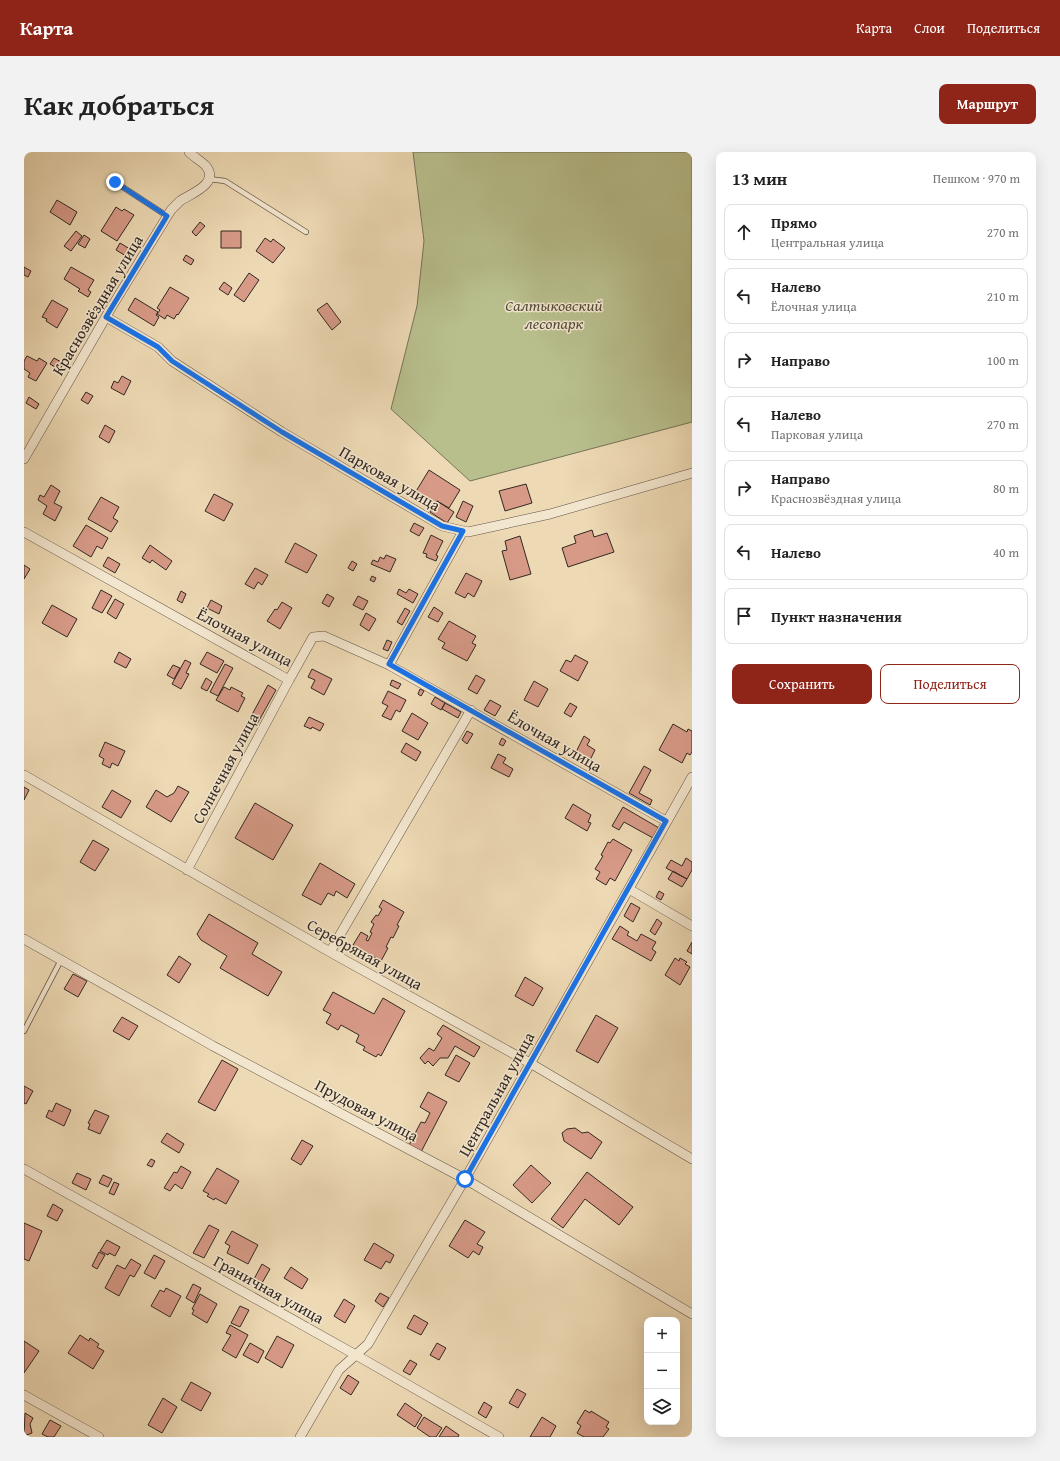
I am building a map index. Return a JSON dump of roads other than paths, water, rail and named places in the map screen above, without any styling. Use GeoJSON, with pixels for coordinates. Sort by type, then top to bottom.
{"type":"FeatureCollection","features":[{"type":"Feature","properties":{"kind":"street"},"geometry":{"type":"LineString","coordinates":[[189,152],[206,167],[209,178]]}},
{"type":"Feature","properties":{"kind":"street","name":"Краснозвёздная улица"},"geometry":{"type":"LineString","coordinates":[[24,459],[106,317],[167,216],[181,200],[204,187],[209,178]]}},
{"type":"Feature","properties":{"kind":"street","name":"Парковая улица"},"geometry":{"type":"LineString","coordinates":[[106,317],[158,347],[172,361],[282,432],[442,526],[468,532],[550,514],[692,473]]}},
{"type":"Feature","properties":{"kind":"street"},"geometry":{"type":"LineString","coordinates":[[389,664],[463,531]]}},
{"type":"Feature","properties":{"kind":"street","name":"Ёлочная улица"},"geometry":{"type":"LineString","coordinates":[[24,532],[289,680],[313,637],[324,636],[389,664],[666,821]]}},
{"type":"Feature","properties":{"kind":"street","name":"Солнечная улица"},"geometry":{"type":"LineString","coordinates":[[187,870],[289,680]]}},
{"type":"Feature","properties":{"kind":"street"},"geometry":{"type":"LineString","coordinates":[[330,952],[471,710]]}},
{"type":"Feature","properties":{"kind":"street","name":"Серебряная улица"},"geometry":{"type":"LineString","coordinates":[[24,775],[330,952],[530,1063],[692,1159]]}},
{"type":"Feature","properties":{"kind":"street","name":"Центральная улица"},"geometry":{"type":"LineString","coordinates":[[300,1437],[339,1370],[368,1344],[465,1179],[692,777]]}},
{"type":"Feature","properties":{"kind":"street"},"geometry":{"type":"LineString","coordinates":[[629,889],[692,926]]}},
{"type":"Feature","properties":{"kind":"street","name":"Прудовая улица"},"geometry":{"type":"LineString","coordinates":[[24,939],[213,1046],[465,1179],[692,1314]]}},
{"type":"Feature","properties":{"kind":"street","name":"Граничная улица"},"geometry":{"type":"LineString","coordinates":[[24,1170],[356,1355],[499,1437]]}},
{"type":"Feature","properties":{"kind":"street"},"geometry":{"type":"LineString","coordinates":[[24,1395],[99,1437]]}},
{"type":"Feature","properties":{"kind":"lane"},"geometry":{"type":"LineString","coordinates":[[209,178],[225,181],[306,232]]}},
{"type":"Feature","properties":{"kind":"lane"},"geometry":{"type":"LineString","coordinates":[[115,182],[167,216]]}},
{"type":"Feature","properties":{"kind":"lane"},"geometry":{"type":"LineString","coordinates":[[24,1031],[61,960]]}},
{"type":"Feature","properties":{"kind":"park label","name":"Салтыковский лесопарк"},"geometry":{"type":"Point","coordinates":[554,314]}}]}
